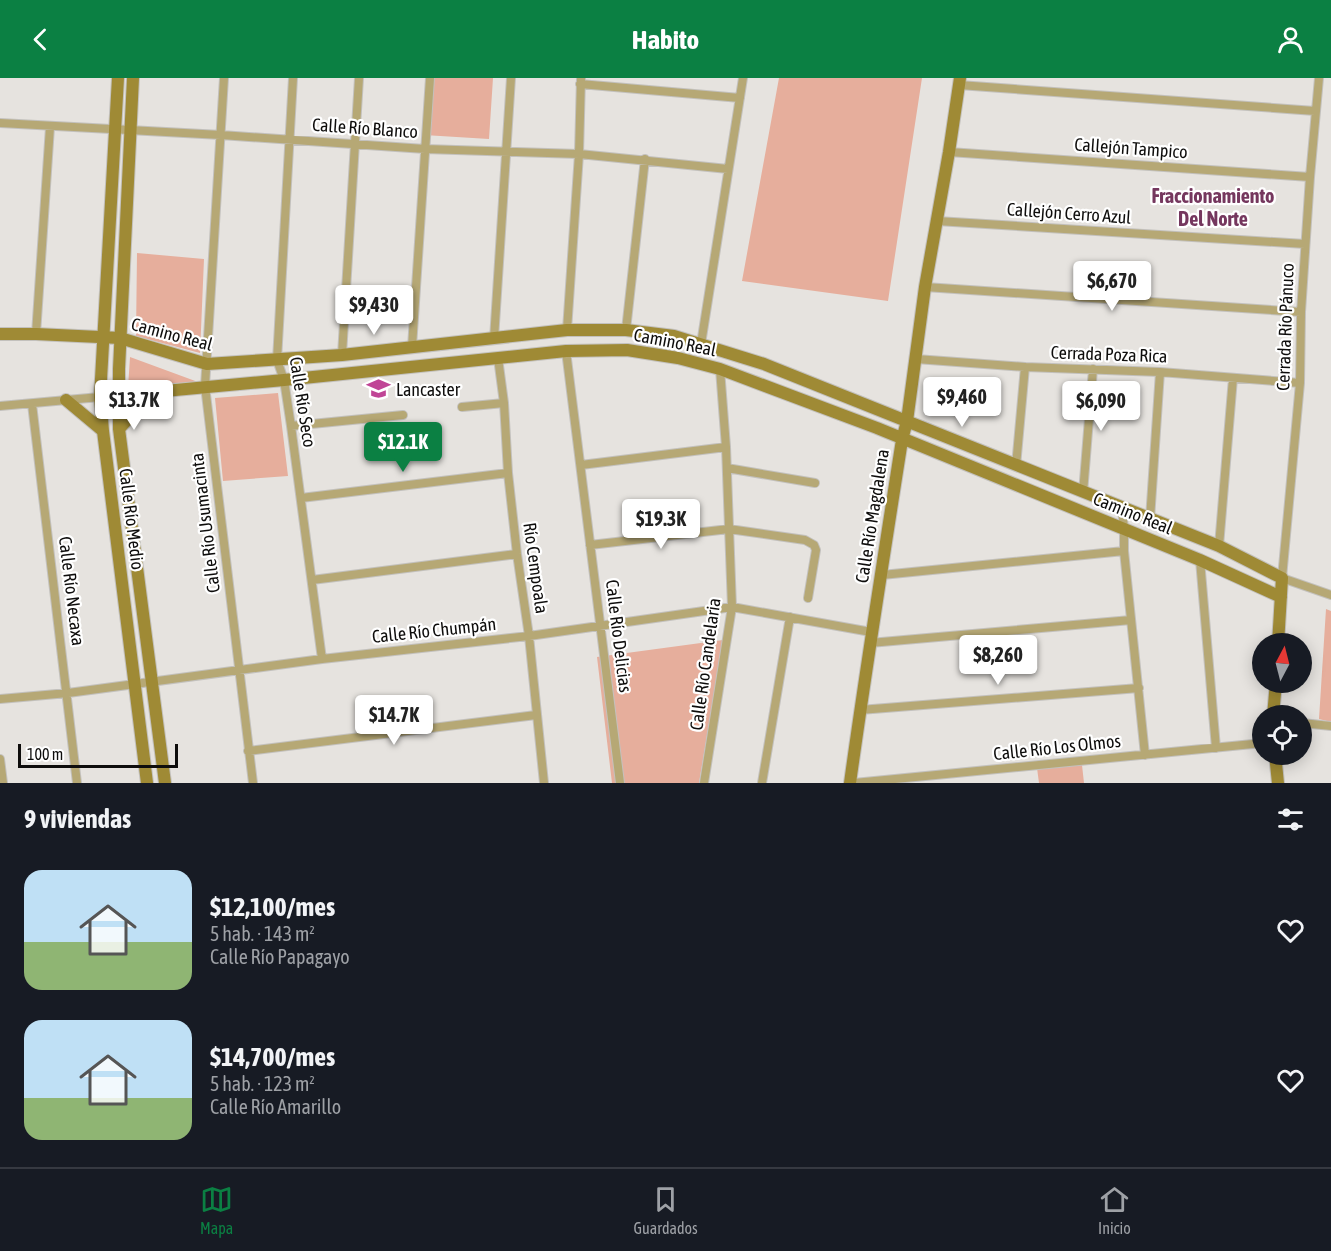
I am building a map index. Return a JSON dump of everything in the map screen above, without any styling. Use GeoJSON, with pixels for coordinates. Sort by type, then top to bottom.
{"type":"FeatureCollection","features":[{"type":"Feature","properties":{"kind":"street","name":"Calle Río Medio"},"geometry":{"type":"LineString","coordinates":[[118,78],[100,397],[102,431],[147,783]]}},
{"type":"Feature","properties":{"kind":"street","name":"Calle Río Medio"},"geometry":{"type":"LineString","coordinates":[[133,78],[120,338],[119,429],[165,783]]}},
{"type":"Feature","properties":{"kind":"street","name":"Calle Río Usumacinta"},"geometry":{"type":"LineString","coordinates":[[224,78],[205,386],[253,783]]}},
{"type":"Feature","properties":{"kind":"street","name":"Calle Río Seco"},"geometry":{"type":"LineString","coordinates":[[293,78],[277,360],[284,380],[291,426],[322,659]]}},
{"type":"Feature","properties":{"kind":"street"},"geometry":{"type":"LineString","coordinates":[[342,355],[358,78]]}},
{"type":"Feature","properties":{"kind":"street"},"geometry":{"type":"LineString","coordinates":[[412,347],[430,78]]}},
{"type":"Feature","properties":{"kind":"street"},"geometry":{"type":"LineString","coordinates":[[494,339],[511,78]]}},
{"type":"Feature","properties":{"kind":"street"},"geometry":{"type":"LineString","coordinates":[[701,344],[743,78]]}},
{"type":"Feature","properties":{"kind":"street","name":"Cerrada Río Pánuco"},"geometry":{"type":"LineString","coordinates":[[1288,579],[1300,383],[1305,244],[1319,78]]}},
{"type":"Feature","properties":{"kind":"street"},"geometry":{"type":"LineString","coordinates":[[567,330],[579,154],[580,81],[740,98]]}},
{"type":"Feature","properties":{"kind":"street"},"geometry":{"type":"LineString","coordinates":[[959,82],[1315,111]]}},
{"type":"Feature","properties":{"kind":"street","name":"Calle Río Magdalena"},"geometry":{"type":"LineString","coordinates":[[852,783],[870,637],[882,575],[902,440],[907,422],[925,287],[959,82]]}},
{"type":"Feature","properties":{"kind":"street","name":"Calle Río Blanco"},"geometry":{"type":"LineString","coordinates":[[0,123],[130,129],[425,149],[579,154],[645,159],[728,170]]}},
{"type":"Feature","properties":{"kind":"street"},"geometry":{"type":"LineString","coordinates":[[36,334],[50,127]]}},
{"type":"Feature","properties":{"kind":"street","name":"Callejón Tampico"},"geometry":{"type":"LineString","coordinates":[[949,152],[1310,177]]}},
{"type":"Feature","properties":{"kind":"street"},"geometry":{"type":"LineString","coordinates":[[626,330],[645,159]]}},
{"type":"Feature","properties":{"kind":"street","name":"Callejón Cerro Azul"},"geometry":{"type":"LineString","coordinates":[[937,221],[1305,244]]}},
{"type":"Feature","properties":{"kind":"street"},"geometry":{"type":"LineString","coordinates":[[925,287],[1301,312]]}},
{"type":"Feature","properties":{"kind":"street","name":"Camino Real"},"geometry":{"type":"LineString","coordinates":[[0,334],[120,338],[207,364],[342,355],[567,330],[626,330],[675,336],[764,364],[1219,546],[1288,579],[1331,594]]}},
{"type":"Feature","properties":{"kind":"street"},"geometry":{"type":"LineString","coordinates":[[448,343],[450,363]]}},
{"type":"Feature","properties":{"kind":"street"},"geometry":{"type":"LineString","coordinates":[[396,349],[399,369]]}},
{"type":"Feature","properties":{"kind":"street","name":"Camino Real"},"geometry":{"type":"LineString","coordinates":[[0,406],[566,351],[627,350],[678,358],[757,382],[1200,560],[1281,597]]}},
{"type":"Feature","properties":{"kind":"street","name":"Calle Río Delicias"},"geometry":{"type":"LineString","coordinates":[[566,351],[620,783]]}},
{"type":"Feature","properties":{"kind":"street","name":"Río Cempoala"},"geometry":{"type":"LineString","coordinates":[[498,358],[504,403],[508,474],[529,636],[544,783]]}},
{"type":"Feature","properties":{"kind":"street","name":"Cerrada Poza Rica"},"geometry":{"type":"LineString","coordinates":[[916,359],[1025,367],[1160,372],[1300,383]]}},
{"type":"Feature","properties":{"kind":"street"},"geometry":{"type":"LineString","coordinates":[[757,382],[764,364]]}},
{"type":"Feature","properties":{"kind":"street"},"geometry":{"type":"LineString","coordinates":[[1016,466],[1025,367]]}},
{"type":"Feature","properties":{"kind":"street","name":"Calle Río Candelaria"},"geometry":{"type":"LineString","coordinates":[[704,783],[732,607],[726,447],[720,369]]}},
{"type":"Feature","properties":{"kind":"street"},"geometry":{"type":"LineString","coordinates":[[1083,493],[1093,369]]}},
{"type":"Feature","properties":{"kind":"street"},"geometry":{"type":"LineString","coordinates":[[1150,519],[1160,372]]}},
{"type":"Feature","properties":{"kind":"street"},"geometry":{"type":"LineString","coordinates":[[1219,546],[1233,378]]}},
{"type":"Feature","properties":{"kind":"street"},"geometry":{"type":"LineString","coordinates":[[119,429],[151,393]]}},
{"type":"Feature","properties":{"kind":"street"},"geometry":{"type":"LineString","coordinates":[[66,400],[102,431]]}},
{"type":"Feature","properties":{"kind":"street"},"geometry":{"type":"LineString","coordinates":[[462,407],[504,403]]}},
{"type":"Feature","properties":{"kind":"street","name":"Calle Río Necaxa"},"geometry":{"type":"LineString","coordinates":[[32,404],[77,783]]}},
{"type":"Feature","properties":{"kind":"street"},"geometry":{"type":"LineString","coordinates":[[291,426],[403,415]]}},
{"type":"Feature","properties":{"kind":"street"},"geometry":{"type":"LineString","coordinates":[[581,465],[726,447]]}},
{"type":"Feature","properties":{"kind":"street"},"geometry":{"type":"LineString","coordinates":[[727,468],[815,483]]}},
{"type":"Feature","properties":{"kind":"street"},"geometry":{"type":"LineString","coordinates":[[301,498],[508,474]]}},
{"type":"Feature","properties":{"kind":"street"},"geometry":{"type":"LineString","coordinates":[[1122,508],[1124,551],[1145,755]]}},
{"type":"Feature","properties":{"kind":"street"},"geometry":{"type":"LineString","coordinates":[[590,545],[729,529],[805,540],[814,545],[816,555],[808,598]]}},
{"type":"Feature","properties":{"kind":"street"},"geometry":{"type":"LineString","coordinates":[[882,575],[1124,551]]}},
{"type":"Feature","properties":{"kind":"street"},"geometry":{"type":"LineString","coordinates":[[312,580],[517,554]]}},
{"type":"Feature","properties":{"kind":"street"},"geometry":{"type":"LineString","coordinates":[[1200,560],[1216,748]]}},
{"type":"Feature","properties":{"kind":"street"},"geometry":{"type":"LineString","coordinates":[[1279,633],[1281,597],[1288,579]]}},
{"type":"Feature","properties":{"kind":"street","name":"Calle Río Chumpán"},"geometry":{"type":"LineString","coordinates":[[0,699],[68,693],[239,669],[529,636],[732,607],[789,617],[870,637],[1131,620]]}},
{"type":"Feature","properties":{"kind":"street"},"geometry":{"type":"LineString","coordinates":[[762,783],[789,617]]}},
{"type":"Feature","properties":{"kind":"street"},"geometry":{"type":"LineString","coordinates":[[860,710],[1139,688]]}},
{"type":"Feature","properties":{"kind":"street"},"geometry":{"type":"LineString","coordinates":[[248,751],[536,716]]}},
{"type":"Feature","properties":{"kind":"street"},"geometry":{"type":"LineString","coordinates":[[1312,724],[1331,726]]}},
{"type":"Feature","properties":{"kind":"street","name":"Calle Río Los Olmos"},"geometry":{"type":"LineString","coordinates":[[852,783],[1252,744]]}},
{"type":"Feature","properties":{"kind":"street"},"geometry":{"type":"LineString","coordinates":[[0,759],[3,783]]}},
{"type":"Feature","properties":{"kind":"street"},"geometry":{"type":"LineString","coordinates":[[1276,765],[1278,783]]}},
{"type":"Feature","properties":{"kind":"shaded area"},"geometry":{"type":"Polygon","coordinates":[[[427,78],[493,78],[489,139],[424,135],[427,78]]]}},
{"type":"Feature","properties":{"kind":"shaded area"},"geometry":{"type":"Polygon","coordinates":[[[779,78],[922,78],[888,301],[742,281],[779,78]]]}},
{"type":"Feature","properties":{"kind":"shaded area"},"geometry":{"type":"Polygon","coordinates":[[[137,253],[204,259],[200,353],[136,336],[137,253]]]}},
{"type":"Feature","properties":{"kind":"shaded area"},"geometry":{"type":"Polygon","coordinates":[[[130,357],[198,382],[128,388],[130,357]]]}},
{"type":"Feature","properties":{"kind":"shaded area"},"geometry":{"type":"Polygon","coordinates":[[[278,393],[288,476],[223,481],[215,398],[278,393]]]}},
{"type":"Feature","properties":{"kind":"shaded area"},"geometry":{"type":"Polygon","coordinates":[[[1326,609],[1331,611],[1331,722],[1319,719],[1326,609]]]}},
{"type":"Feature","properties":{"kind":"shaded area"},"geometry":{"type":"Polygon","coordinates":[[[723,640],[699,783],[612,783],[597,657],[723,640]]]}},
{"type":"Feature","properties":{"kind":"shaded area"},"geometry":{"type":"Polygon","coordinates":[[[1082,765],[1084,783],[1039,783],[1037,768],[1082,765]]]}},
{"type":"Feature","properties":{"kind":"place","name":"Lancaster"},"geometry":{"type":"Point","coordinates":[378,389]}},
{"type":"Feature","properties":{"kind":"district","name":"Fraccionamiento Del Norte"},"geometry":{"type":"Point","coordinates":[1213,206]}}]}
